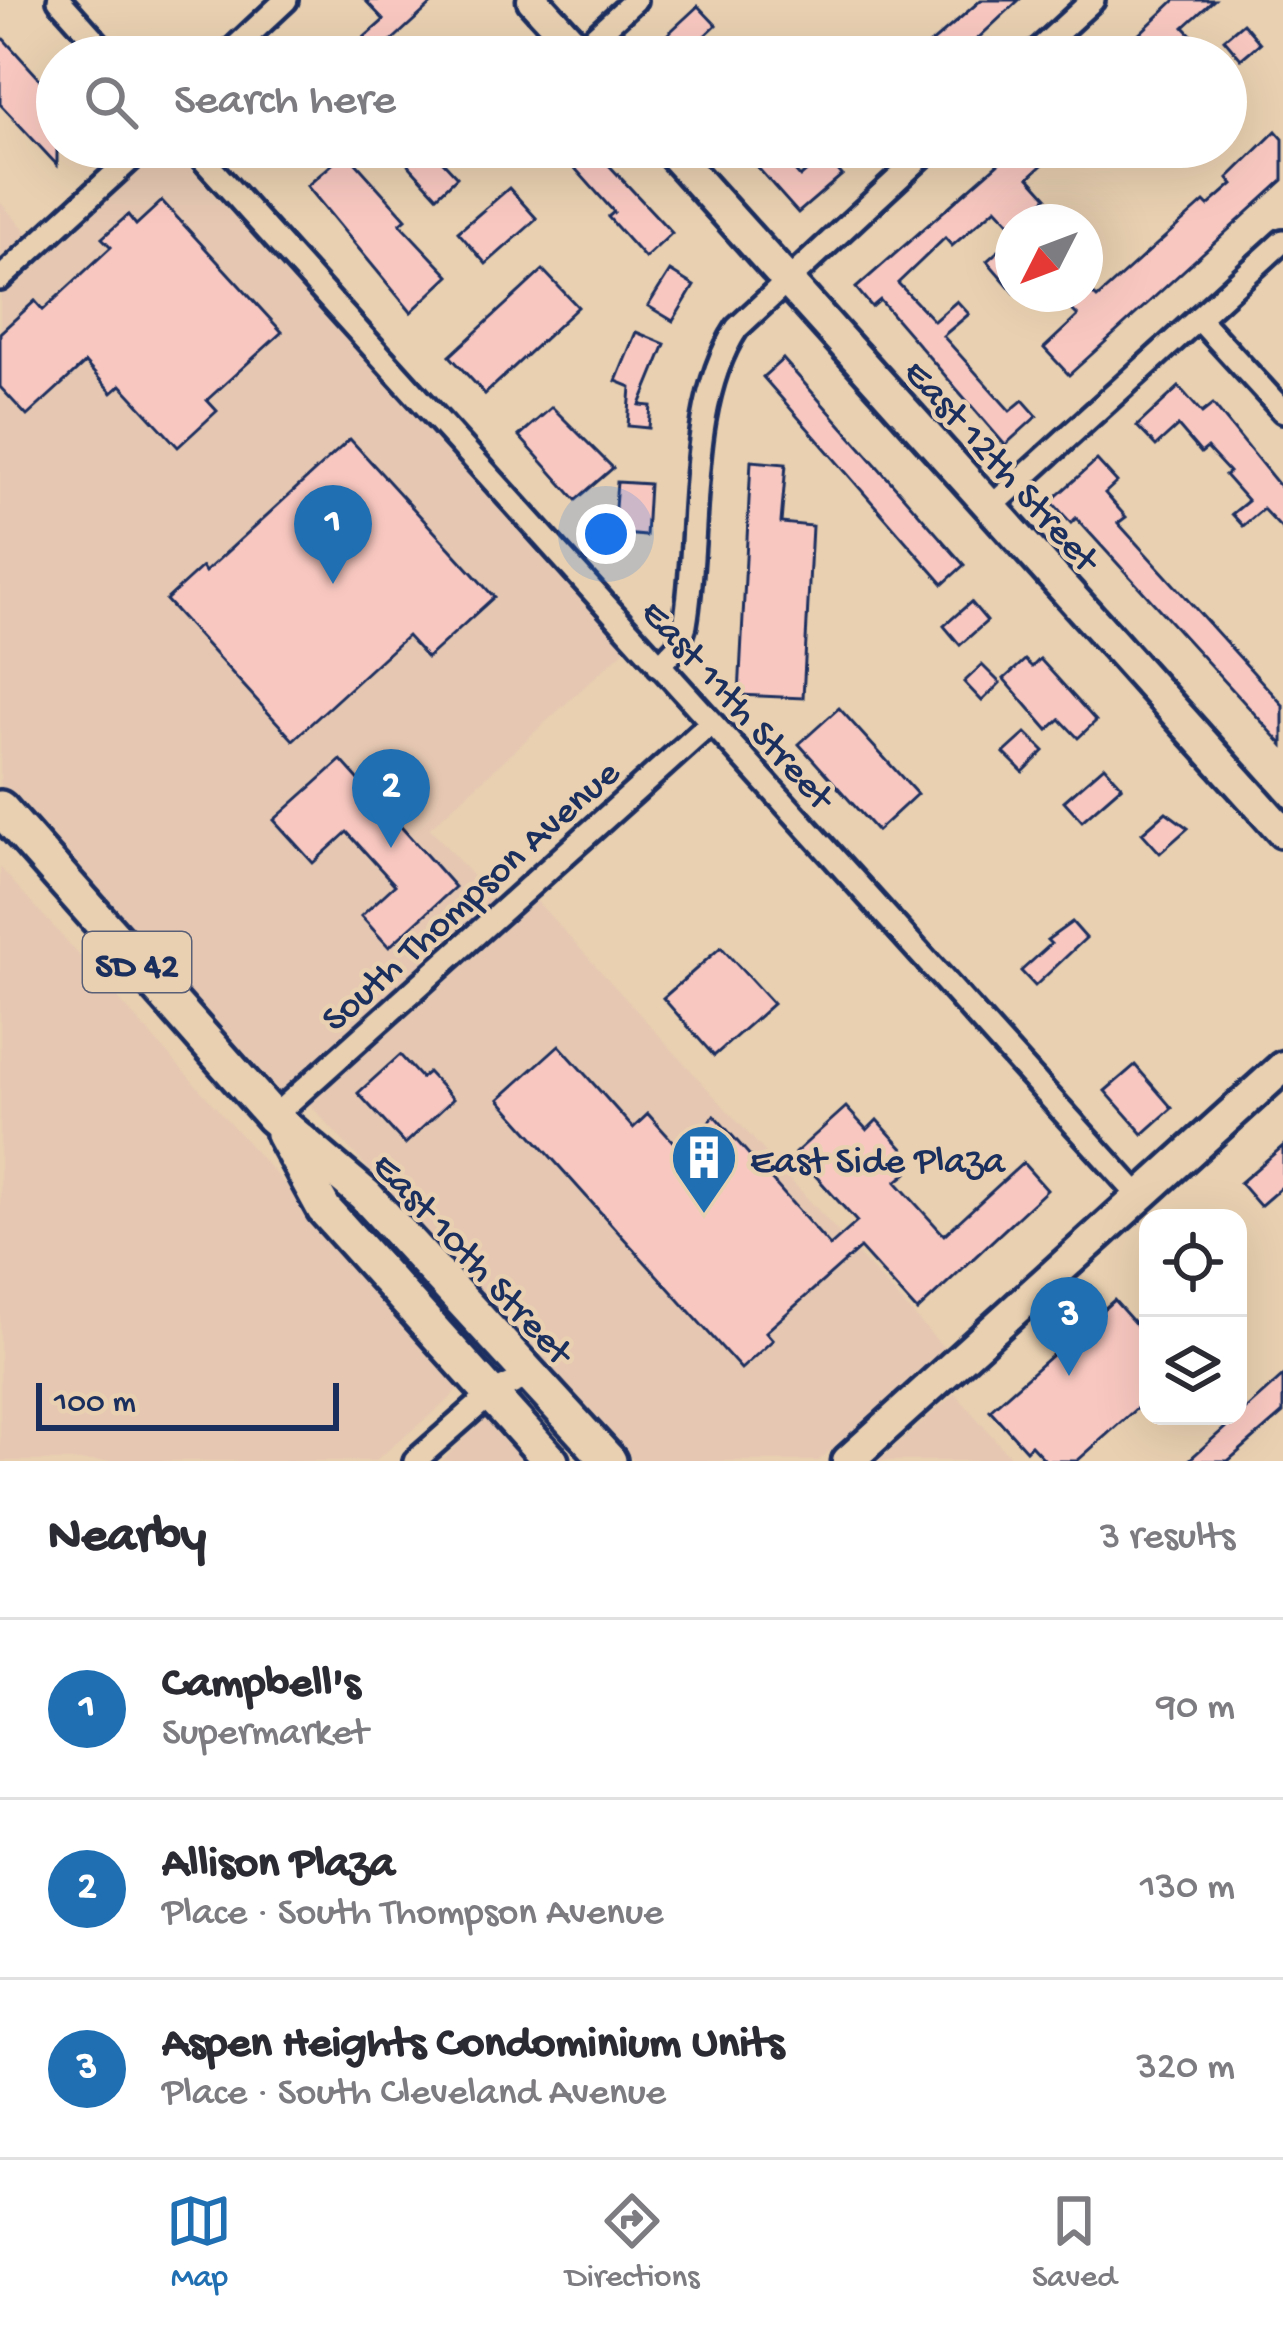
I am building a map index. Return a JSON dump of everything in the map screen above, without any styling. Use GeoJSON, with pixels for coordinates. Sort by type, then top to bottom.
{"type":"FeatureCollection","features":[{"type":"Feature","properties":{"kind":"main road","name":"East 10th Street"},"geometry":{"type":"LineString","coordinates":[[0,808],[274,1117],[365,1195],[608,1461]]}},
{"type":"Feature","properties":{"kind":"main road","name":"East 10th Street"},"geometry":{"type":"LineString","coordinates":[[274,1117],[324,1209],[550,1461]]}},
{"type":"Feature","properties":{"kind":"street"},"geometry":{"type":"LineString","coordinates":[[59,0],[91,36]]}},
{"type":"Feature","properties":{"kind":"street"},"geometry":{"type":"LineString","coordinates":[[247,36],[286,0]]}},
{"type":"Feature","properties":{"kind":"street"},"geometry":{"type":"LineString","coordinates":[[533,0],[566,36]]}},
{"type":"Feature","properties":{"kind":"street"},"geometry":{"type":"LineString","coordinates":[[600,36],[635,0]]}},
{"type":"Feature","properties":{"kind":"street"},"geometry":{"type":"LineString","coordinates":[[1054,36],[1094,0]]}},
{"type":"Feature","properties":{"kind":"street"},"geometry":{"type":"LineString","coordinates":[[0,279],[121,168]]}},
{"type":"Feature","properties":{"kind":"street","name":"East 11th Street"},"geometry":{"type":"LineString","coordinates":[[211,168],[1140,1197]]}},
{"type":"Feature","properties":{"kind":"street","name":"East 12th Street"},"geometry":{"type":"LineString","coordinates":[[686,168],[1283,832]]}},
{"type":"Feature","properties":{"kind":"street"},"geometry":{"type":"LineString","coordinates":[[659,665],[678,646],[686,625],[708,392],[721,351],[737,328],[787,279],[909,168]]}},
{"type":"Feature","properties":{"kind":"street"},"geometry":{"type":"LineString","coordinates":[[991,507],[1283,241]]}},
{"type":"Feature","properties":{"kind":"street"},"geometry":{"type":"LineString","coordinates":[[1198,318],[1283,411]]}},
{"type":"Feature","properties":{"kind":"street","name":"South Thompson Avenue"},"geometry":{"type":"LineString","coordinates":[[274,1117],[711,723]]}},
{"type":"Feature","properties":{"kind":"street"},"geometry":{"type":"LineString","coordinates":[[848,1461],[1283,1067]]}},
{"type":"Feature","properties":{"kind":"street"},"geometry":{"type":"LineString","coordinates":[[416,1461],[492,1394],[531,1375]]}},
{"type":"Feature","properties":{"kind":"shaded area"},"geometry":{"type":"Polygon","coordinates":[[[138,168],[190,168],[627,648],[430,828],[494,900],[279,1095],[0,788],[0,293],[138,168]]]}},
{"type":"Feature","properties":{"kind":"shaded area"},"geometry":{"type":"Polygon","coordinates":[[[0,202],[33,238],[0,267],[0,202]]]}},
{"type":"Feature","properties":{"kind":"shaded area"},"geometry":{"type":"Polygon","coordinates":[[[0,867],[462,1381],[450,1399],[375,1461],[0,1461],[0,867]]]}},
{"type":"Feature","properties":{"kind":"shaded area"},"geometry":{"type":"Polygon","coordinates":[[[535,899],[944,1348],[819,1461],[634,1461],[309,1104],[535,899]]]}},
{"type":"Feature","properties":{"kind":"shaded area"},"geometry":{"type":"Polygon","coordinates":[[[955,1393],[1014,1461],[878,1461],[955,1393]]]}},
{"type":"Feature","properties":{"kind":"shaded area"},"geometry":{"type":"Polygon","coordinates":[[[488,1416],[529,1461],[441,1461],[488,1416]]]}},
{"type":"Feature","properties":{"kind":"building"},"geometry":{"type":"Polygon","coordinates":[[[365,0],[436,0],[397,36],[366,36],[384,20],[365,0]]]}},
{"type":"Feature","properties":{"kind":"building"},"geometry":{"type":"Polygon","coordinates":[[[981,0],[1019,0],[980,36],[939,36],[981,0]]]}},
{"type":"Feature","properties":{"kind":"building"},"geometry":{"type":"Polygon","coordinates":[[[1175,0],[1214,0],[1184,27],[1192,36],[1137,36],[1175,0]]]}},
{"type":"Feature","properties":{"kind":"building"},"geometry":{"type":"Polygon","coordinates":[[[698,6],[716,25],[704,36],[666,36],[698,6]]]}},
{"type":"Feature","properties":{"kind":"building"},"geometry":{"type":"Polygon","coordinates":[[[1243,23],[1260,43],[1247,54],[1247,36],[1228,36],[1243,23]]]}},
{"type":"Feature","properties":{"kind":"building"},"geometry":{"type":"Polygon","coordinates":[[[0,35],[36,75],[36,143],[0,104],[0,35]]]}},
{"type":"Feature","properties":{"kind":"building"},"geometry":{"type":"Polygon","coordinates":[[[1276,131],[1283,139],[1283,180],[1069,375],[1044,348],[1078,316],[1074,312],[1103,312],[1103,293],[1204,202],[1208,206],[1233,184],[1228,178],[1238,168],[1247,168],[1247,159],[1276,131]]]}},
{"type":"Feature","properties":{"kind":"building"},"geometry":{"type":"Polygon","coordinates":[[[328,168],[360,168],[406,219],[400,224],[449,276],[411,312],[307,186],[328,168]]]}},
{"type":"Feature","properties":{"kind":"building"},"geometry":{"type":"Polygon","coordinates":[[[411,168],[449,168],[457,177],[437,196],[411,168]]]}},
{"type":"Feature","properties":{"kind":"building"},"geometry":{"type":"Polygon","coordinates":[[[575,168],[612,168],[672,233],[645,258],[608,217],[614,212],[575,168]]]}},
{"type":"Feature","properties":{"kind":"building"},"geometry":{"type":"Polygon","coordinates":[[[758,168],[792,168],[800,177],[810,168],[836,168],[842,175],[798,213],[758,168]]]}},
{"type":"Feature","properties":{"kind":"building"},"geometry":{"type":"Polygon","coordinates":[[[993,168],[1039,168],[1029,177],[1047,197],[1040,204],[995,204],[952,246],[945,238],[898,283],[934,321],[957,301],[969,314],[943,336],[1010,411],[1023,400],[1037,416],[1005,445],[880,300],[872,307],[856,288],[993,168]]]}},
{"type":"Feature","properties":{"kind":"building"},"geometry":{"type":"Polygon","coordinates":[[[509,188],[537,219],[486,264],[458,232],[509,188]]]}},
{"type":"Feature","properties":{"kind":"building"},"geometry":{"type":"Polygon","coordinates":[[[162,201],[282,332],[207,400],[217,411],[178,447],[121,385],[112,393],[85,363],[27,416],[0,387],[0,333],[35,301],[43,310],[111,247],[102,238],[128,215],[136,225],[162,201]]]}},
{"type":"Feature","properties":{"kind":"building"},"geometry":{"type":"Polygon","coordinates":[[[543,270],[578,307],[485,394],[450,356],[543,270]]]}},
{"type":"Feature","properties":{"kind":"building"},"geometry":{"type":"Polygon","coordinates":[[[670,271],[694,286],[673,321],[648,306],[670,271]]]}},
{"type":"Feature","properties":{"kind":"building"},"geometry":{"type":"Polygon","coordinates":[[[636,332],[665,344],[640,405],[651,406],[649,428],[628,426],[631,387],[616,381],[636,332]]]}},
{"type":"Feature","properties":{"kind":"building"},"geometry":{"type":"Polygon","coordinates":[[[783,359],[964,565],[943,584],[763,377],[783,359]]]}},
{"type":"Feature","properties":{"kind":"building"},"geometry":{"type":"Polygon","coordinates":[[[1179,387],[1202,413],[1213,404],[1283,490],[1283,530],[1263,509],[1243,526],[1232,514],[1248,501],[1207,448],[1201,453],[1178,426],[1156,446],[1137,426],[1179,387]]]}},
{"type":"Feature","properties":{"kind":"building"},"geometry":{"type":"Polygon","coordinates":[[[552,407],[613,468],[576,500],[519,436],[552,407]]]}},
{"type":"Feature","properties":{"kind":"building"},"geometry":{"type":"Polygon","coordinates":[[[350,439],[494,597],[427,658],[407,636],[293,740],[166,600],[202,567],[205,572],[350,439]]]}},
{"type":"Feature","properties":{"kind":"building"},"geometry":{"type":"Polygon","coordinates":[[[1097,460],[1117,482],[1105,493],[1126,517],[1118,523],[1283,705],[1283,745],[1076,518],[1071,523],[1051,501],[1097,460]]]}},
{"type":"Feature","properties":{"kind":"building"},"geometry":{"type":"Polygon","coordinates":[[[751,461],[786,464],[781,523],[812,526],[803,698],[739,695],[751,461]]]}},
{"type":"Feature","properties":{"kind":"building"},"geometry":{"type":"Polygon","coordinates":[[[617,482],[649,484],[646,536],[613,533],[617,482]]]}},
{"type":"Feature","properties":{"kind":"building"},"geometry":{"type":"Polygon","coordinates":[[[971,602],[987,621],[960,645],[944,626],[971,602]]]}},
{"type":"Feature","properties":{"kind":"building"},"geometry":{"type":"Polygon","coordinates":[[[1040,659],[1096,721],[1078,738],[1060,719],[1048,730],[1004,679],[1025,660],[1032,667],[1040,659]]]}},
{"type":"Feature","properties":{"kind":"building"},"geometry":{"type":"Polygon","coordinates":[[[982,665],[1000,683],[982,701],[964,682],[982,665]]]}},
{"type":"Feature","properties":{"kind":"building"},"geometry":{"type":"Polygon","coordinates":[[[839,708],[917,794],[877,831],[799,744],[839,708]]]}},
{"type":"Feature","properties":{"kind":"building"},"geometry":{"type":"Polygon","coordinates":[[[1026,733],[1044,751],[1023,772],[1004,753],[1026,733]]]}},
{"type":"Feature","properties":{"kind":"building"},"geometry":{"type":"Polygon","coordinates":[[[341,760],[455,887],[389,947],[361,916],[395,885],[347,832],[313,863],[274,820],[341,760]]]}},
{"type":"Feature","properties":{"kind":"building"},"geometry":{"type":"Polygon","coordinates":[[[1104,766],[1122,786],[1082,821],[1064,801],[1104,766]]]}},
{"type":"Feature","properties":{"kind":"building"},"geometry":{"type":"Polygon","coordinates":[[[1166,812],[1188,828],[1160,853],[1142,833],[1166,812]]]}},
{"type":"Feature","properties":{"kind":"building"},"geometry":{"type":"Polygon","coordinates":[[[1072,922],[1086,938],[1035,986],[1021,971],[1051,944],[1047,940],[1072,922]]]}},
{"type":"Feature","properties":{"kind":"building"},"geometry":{"type":"Polygon","coordinates":[[[721,947],[773,1004],[714,1056],[663,998],[721,947]]]}},
{"type":"Feature","properties":{"kind":"building","name":"East Side Plaza"},"geometry":{"type":"Polygon","coordinates":[[[559,1045],[633,1128],[648,1114],[684,1154],[714,1115],[830,1246],[857,1222],[795,1153],[846,1107],[867,1130],[877,1120],[905,1151],[895,1160],[907,1173],[896,1182],[944,1235],[1023,1163],[1047,1190],[917,1311],[860,1248],[766,1332],[773,1340],[741,1369],[499,1099],[559,1045]]]}},
{"type":"Feature","properties":{"kind":"building"},"geometry":{"type":"Polygon","coordinates":[[[400,1055],[421,1078],[428,1072],[453,1099],[405,1144],[358,1093],[400,1055]]]}},
{"type":"Feature","properties":{"kind":"building"},"geometry":{"type":"Polygon","coordinates":[[[1135,1065],[1172,1108],[1143,1134],[1105,1091],[1135,1065]]]}},
{"type":"Feature","properties":{"kind":"building"},"geometry":{"type":"Polygon","coordinates":[[[1283,1146],[1283,1186],[1260,1206],[1240,1183],[1283,1146]]]}},
{"type":"Feature","properties":{"kind":"building"},"geometry":{"type":"Polygon","coordinates":[[[1114,1300],[1139,1328],[1139,1406],[1077,1461],[1046,1461],[1031,1445],[1026,1450],[990,1410],[1114,1300]]]}},
{"type":"Feature","properties":{"kind":"building"},"geometry":{"type":"Polygon","coordinates":[[[1283,1376],[1283,1413],[1228,1461],[1188,1461],[1228,1425],[1247,1425],[1247,1408],[1283,1376]]]}},
{"type":"Feature","properties":{"kind":"place","name":"Campbell's"},"geometry":{"type":"Point","coordinates":[333,584]}},
{"type":"Feature","properties":{"kind":"place","name":"Allison Plaza"},"geometry":{"type":"Point","coordinates":[391,848]}},
{"type":"Feature","properties":{"kind":"place","name":"East Side Plaza"},"geometry":{"type":"Point","coordinates":[704,1216]}},
{"type":"Feature","properties":{"kind":"place","name":"Aspen Heights Condominium Units"},"geometry":{"type":"Point","coordinates":[1069,1376]}}]}
